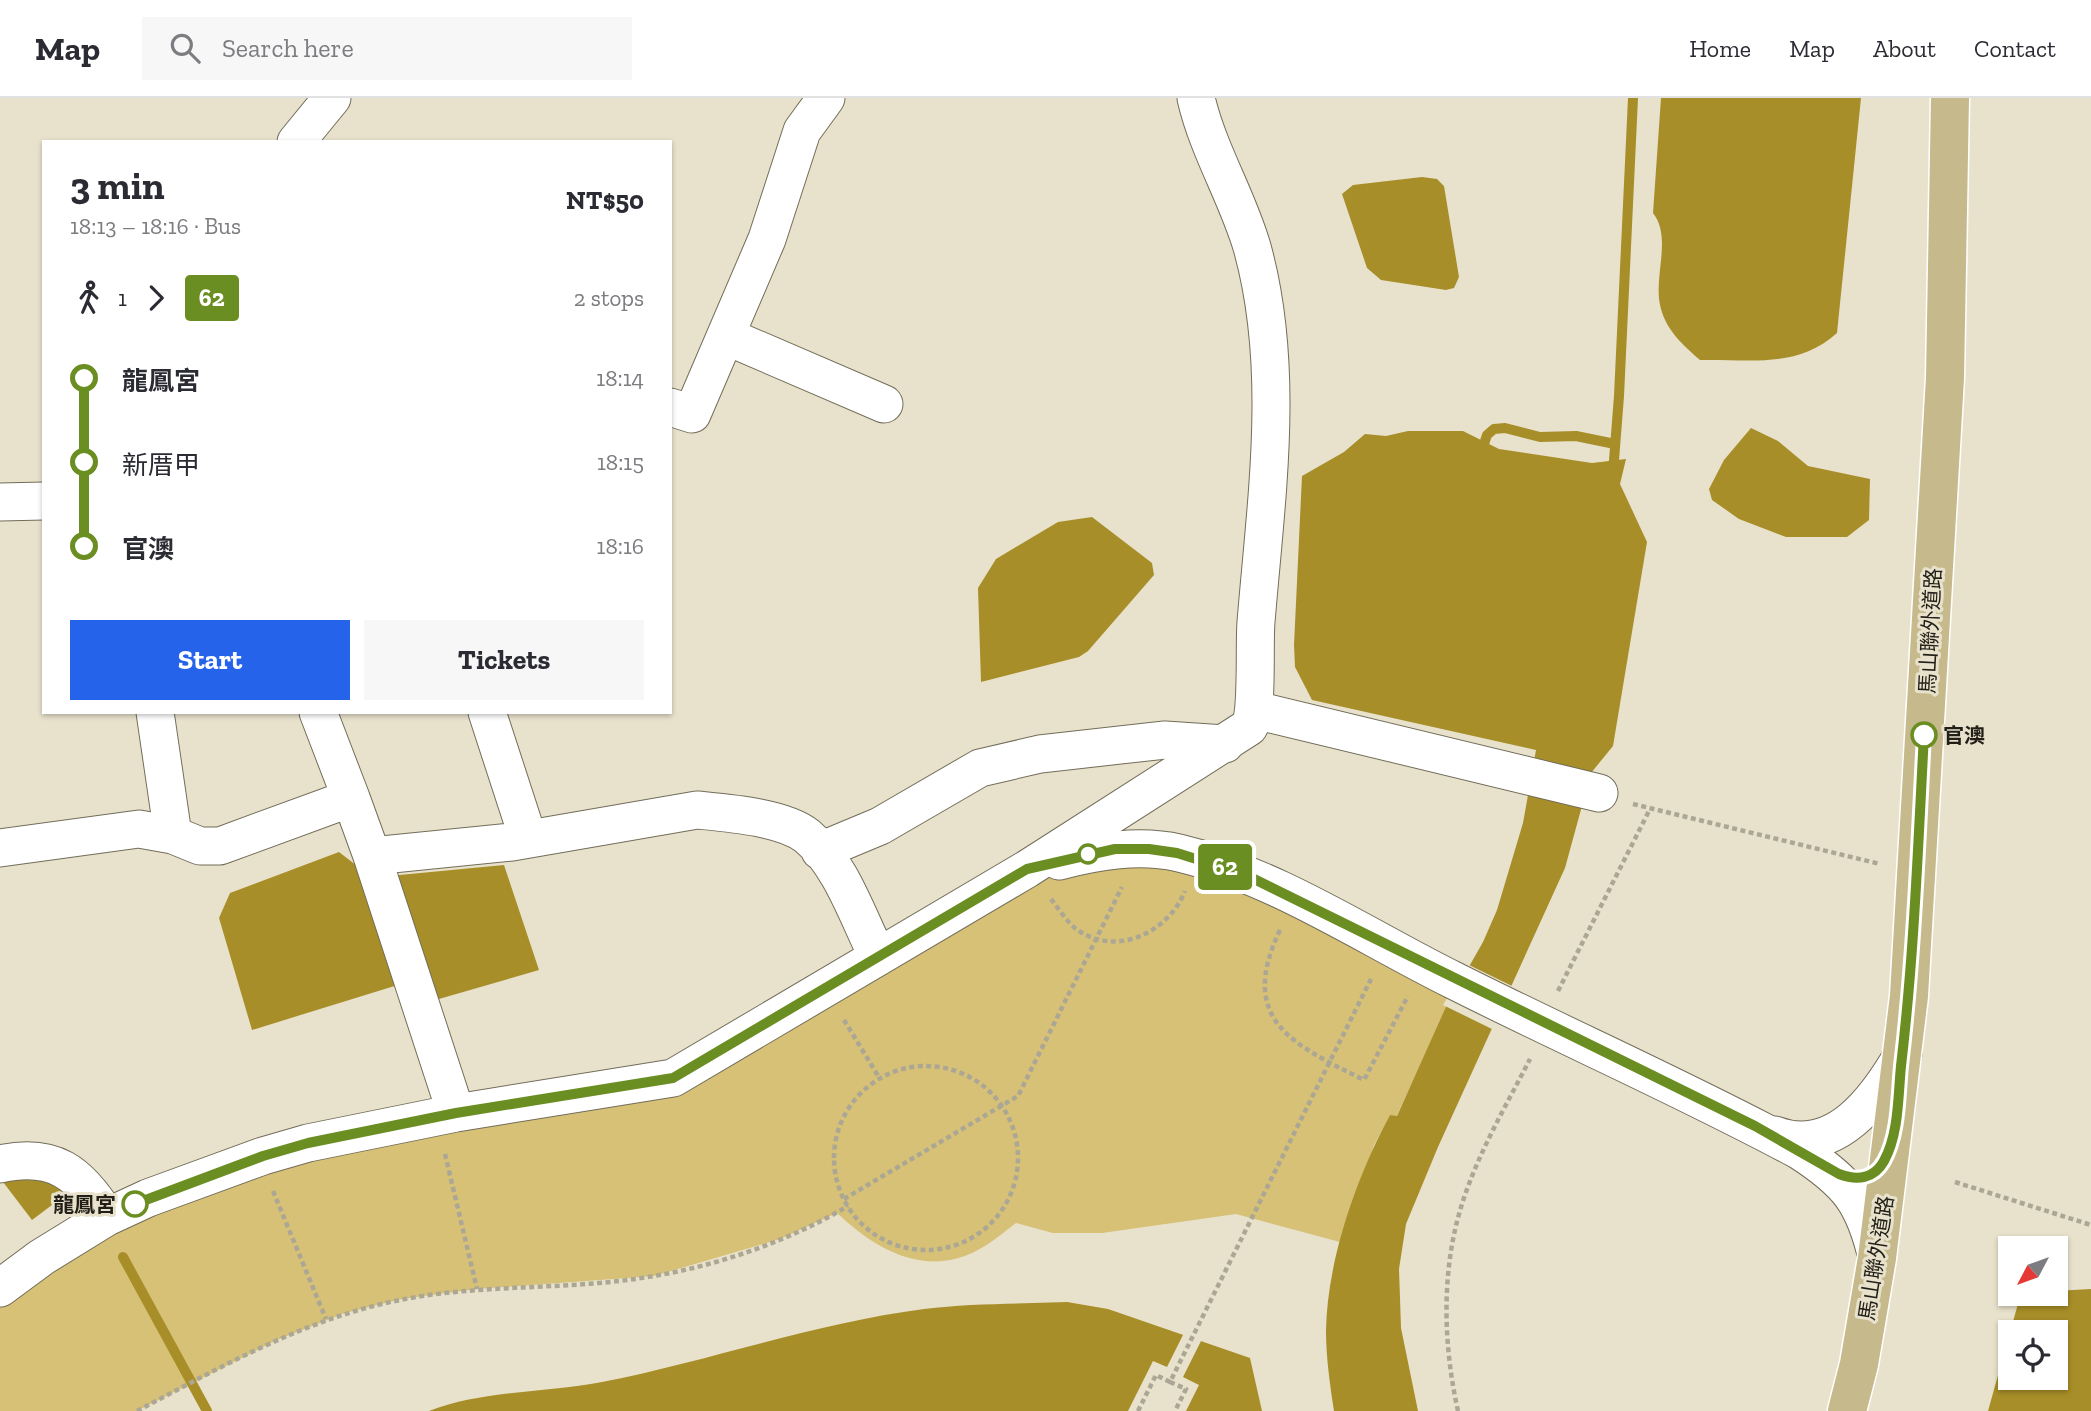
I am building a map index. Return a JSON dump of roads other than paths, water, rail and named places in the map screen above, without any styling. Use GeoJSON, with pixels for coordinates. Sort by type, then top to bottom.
{"type":"FeatureCollection","features":[{"type":"Feature","properties":{"kind":"main road","name":"馬山聯外道路"},"geometry":{"type":"LineString","coordinates":[[1847,1411],[1859,1364],[1877,1258],[1903,1054],[1917,872],[1945,378],[1950,98]]}},
{"type":"Feature","properties":{"kind":"street"},"geometry":{"type":"LineString","coordinates":[[298,140],[332,98]]}},
{"type":"Feature","properties":{"kind":"street"},"geometry":{"type":"LineString","coordinates":[[672,408],[692,414],[767,239],[802,131],[826,98]]}},
{"type":"Feature","properties":{"kind":"street"},"geometry":{"type":"LineString","coordinates":[[1035,879],[1249,727],[1255,710],[1254,648],[1270,406],[1267,316],[1252,247],[1196,98]]}},
{"type":"Feature","properties":{"kind":"street"},"geometry":{"type":"LineString","coordinates":[[726,336],[884,404]]}},
{"type":"Feature","properties":{"kind":"street"},"geometry":{"type":"LineString","coordinates":[[0,502],[42,501]]}},
{"type":"Feature","properties":{"kind":"street"},"geometry":{"type":"LineString","coordinates":[[1255,710],[1521,772],[1599,793]]}},
{"type":"Feature","properties":{"kind":"street"},"geometry":{"type":"LineString","coordinates":[[155,714],[173,835]]}},
{"type":"Feature","properties":{"kind":"street"},"geometry":{"type":"LineString","coordinates":[[319,714],[372,856],[449,1128]]}},
{"type":"Feature","properties":{"kind":"street"},"geometry":{"type":"LineString","coordinates":[[488,714],[528,838]]}},
{"type":"Feature","properties":{"kind":"street"},"geometry":{"type":"LineString","coordinates":[[820,851],[880,826],[928,795],[980,768],[1040,754],[1166,740],[1225,744]]}},
{"type":"Feature","properties":{"kind":"street"},"geometry":{"type":"LineString","coordinates":[[0,848],[139,829],[173,835],[200,846],[220,846],[351,798]]}},
{"type":"Feature","properties":{"kind":"street"},"geometry":{"type":"LineString","coordinates":[[372,856],[528,838],[697,810],[726,813],[788,827],[806,835],[831,865],[878,957]]}},
{"type":"Feature","properties":{"kind":"street"},"geometry":{"type":"LineString","coordinates":[[0,1289],[42,1257],[107,1217],[148,1198],[263,1156],[355,1132],[449,1128],[673,1078],[878,957],[1035,879],[1115,849],[1149,849],[1189,856],[1244,874],[1454,981],[1528,1029],[1755,1126],[1800,1140],[1822,1137],[1845,1126],[1871,1104],[1903,1054]]}},
{"type":"Feature","properties":{"kind":"street"},"geometry":{"type":"LineString","coordinates":[[1755,1126],[1823,1166],[1851,1179],[1864,1178],[1877,1171],[1885,1160],[1893,1136]]}},
{"type":"Feature","properties":{"kind":"street"},"geometry":{"type":"LineString","coordinates":[[0,1164],[18,1160],[55,1164],[75,1176],[92,1193],[107,1217]]}},
{"type":"Feature","properties":{"kind":"street"},"geometry":{"type":"LineString","coordinates":[[1823,1166],[1846,1186],[1863,1210],[1877,1258]]}},
{"type":"Feature","properties":{"kind":"waterway"},"geometry":{"type":"LineString","coordinates":[[1613,473],[1633,98]]}},
{"type":"Feature","properties":{"kind":"waterway"},"geometry":{"type":"LineString","coordinates":[[1481,453],[1487,435],[1494,429],[1505,428],[1540,437],[1576,436],[1615,444]]}},
{"type":"Feature","properties":{"kind":"waterway"},"geometry":{"type":"LineString","coordinates":[[123,1257],[207,1411]]}},
{"type":"Feature","properties":{"kind":"place","name":"官澳"},"geometry":{"type":"Point","coordinates":[1924,735]}},
{"type":"Feature","properties":{"kind":"place","name":"龍鳳宮"},"geometry":{"type":"Point","coordinates":[135,1204]}}]}
